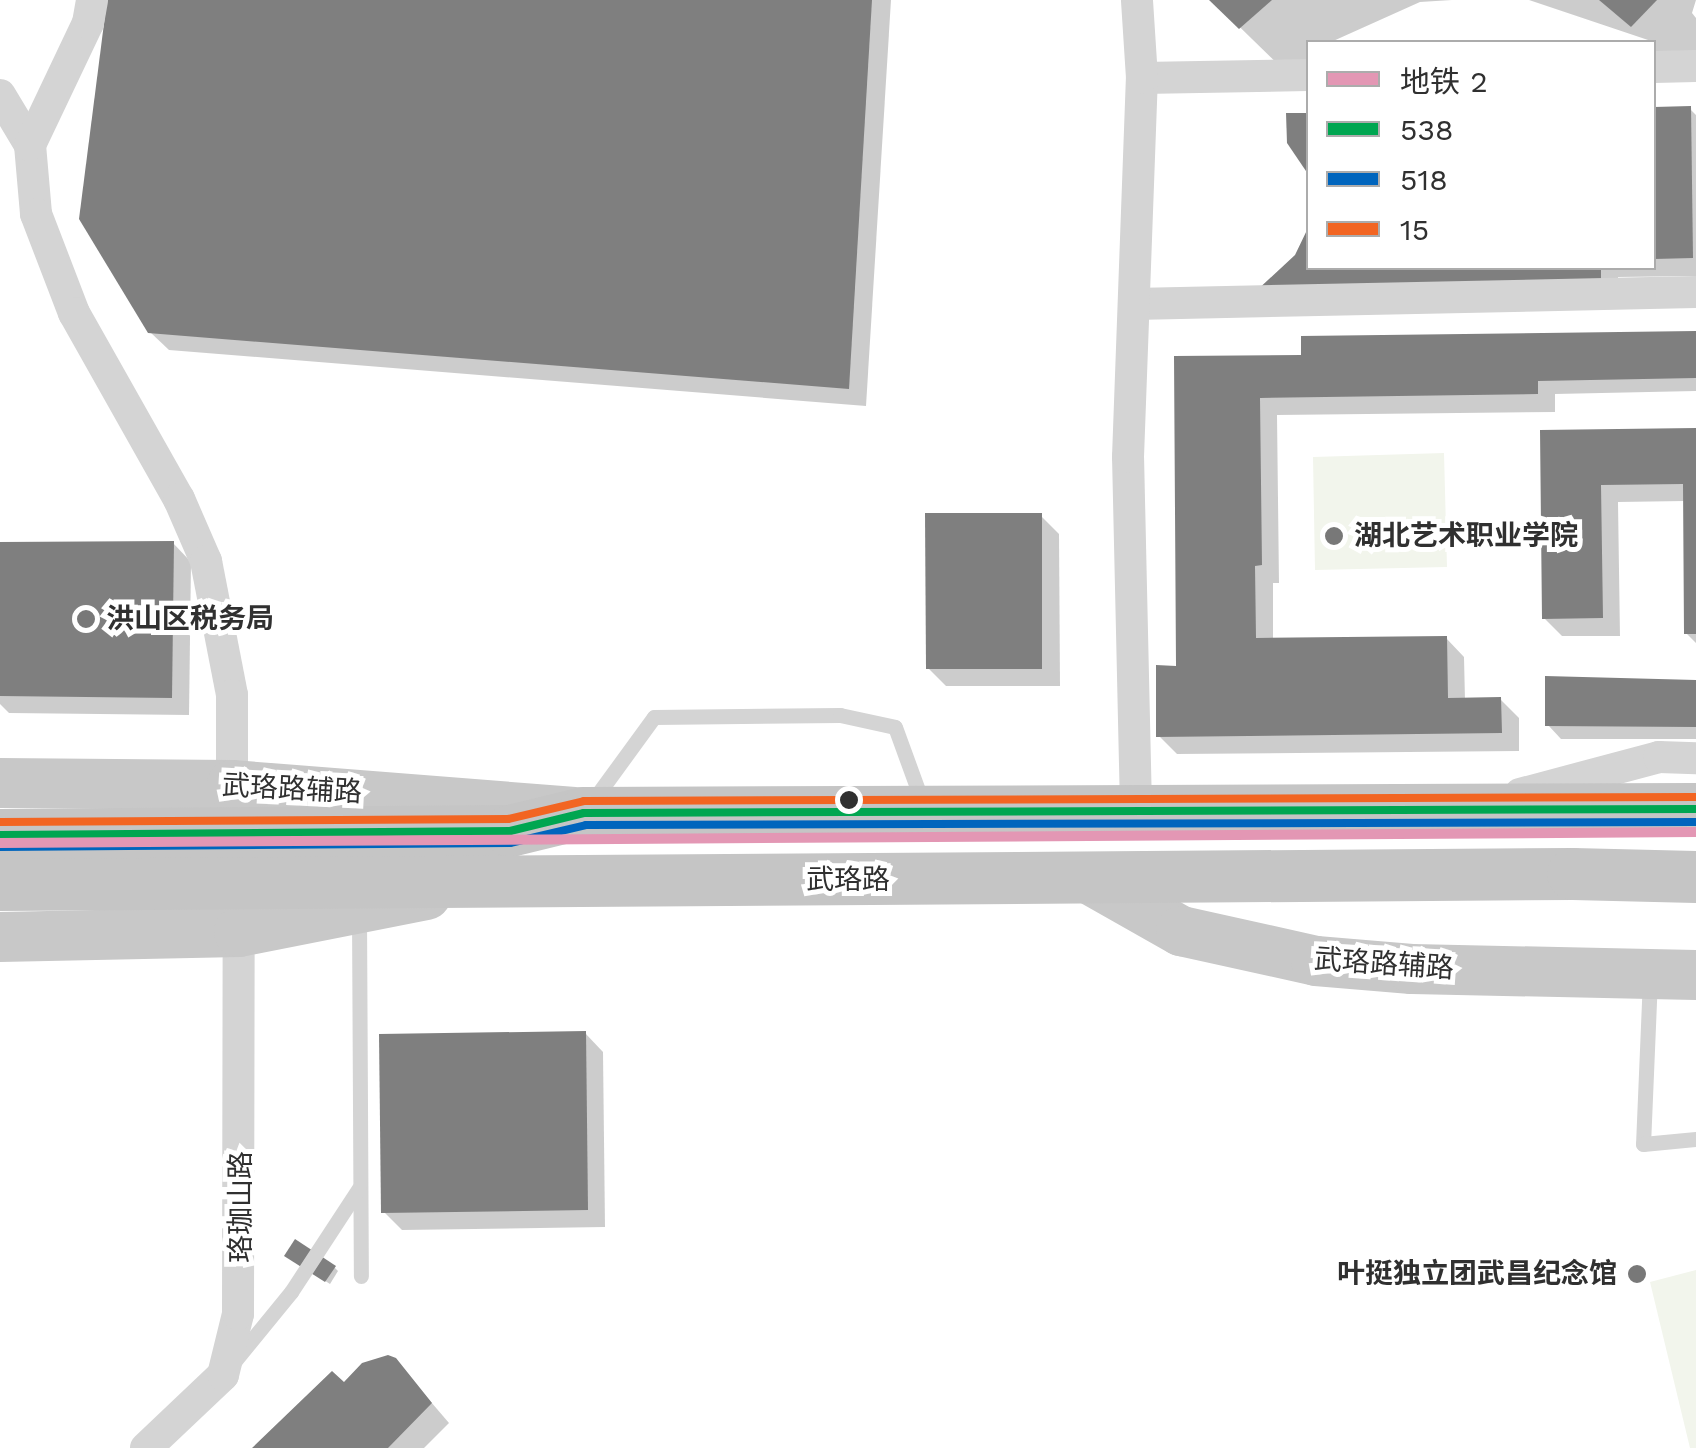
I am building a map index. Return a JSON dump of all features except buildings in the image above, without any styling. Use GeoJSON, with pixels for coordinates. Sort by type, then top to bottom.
{"type":"FeatureCollection","features":[{"type":"Feature","properties":{"kind":"highway"},"geometry":{"type":"LineString","coordinates":[[0,835],[510,831],[584,813],[1136,808],[1696,809]]}},
{"type":"Feature","properties":{"kind":"highway","name":"武珞路"},"geometry":{"type":"LineString","coordinates":[[0,885],[1574,874],[1696,877]]}},
{"type":"Feature","properties":{"kind":"main road","name":"武珞路辅路"},"geometry":{"type":"LineString","coordinates":[[0,783],[232,785],[584,813]]}},
{"type":"Feature","properties":{"kind":"main road","name":"武珞路辅路"},"geometry":{"type":"LineString","coordinates":[[1089,879],[1181,931],[1253,951],[1412,969],[1673,974]]}},
{"type":"Feature","properties":{"kind":"main road"},"geometry":{"type":"LineString","coordinates":[[0,938],[239,932],[505,880]]}},
{"type":"Feature","properties":{"kind":"street"},"geometry":{"type":"LineString","coordinates":[[30,145],[88,23],[92,0]]}},
{"type":"Feature","properties":{"kind":"street"},"geometry":{"type":"LineString","coordinates":[[1136,808],[1128,457],[1142,78],[1137,0]]}},
{"type":"Feature","properties":{"kind":"street"},"geometry":{"type":"LineString","coordinates":[[1656,67],[1696,66]]}},
{"type":"Feature","properties":{"kind":"street"},"geometry":{"type":"LineString","coordinates":[[1142,78],[1306,75]]}},
{"type":"Feature","properties":{"kind":"street"},"geometry":{"type":"LineString","coordinates":[[0,95],[30,145],[36,214],[74,312],[179,499],[206,562],[232,695],[232,785]]}},
{"type":"Feature","properties":{"kind":"street"},"geometry":{"type":"LineString","coordinates":[[1134,304],[1696,292]]}},
{"type":"Feature","properties":{"kind":"street"},"geometry":{"type":"LineString","coordinates":[[1472,808],[1659,757],[1696,758]]}},
{"type":"Feature","properties":{"kind":"street","name":"珞珈山路"},"geometry":{"type":"LineString","coordinates":[[223,1375],[236,1326],[242,1278],[239,932]]}},
{"type":"Feature","properties":{"kind":"street"},"geometry":{"type":"LineString","coordinates":[[146,1448],[223,1375]]}},
{"type":"Feature","properties":{"kind":"lane"},"geometry":{"type":"LineString","coordinates":[[584,813],[654,718],[840,715],[895,727],[925,810]]}},
{"type":"Feature","properties":{"kind":"lane"},"geometry":{"type":"LineString","coordinates":[[359,908],[361,1276]]}},
{"type":"Feature","properties":{"kind":"lane"},"geometry":{"type":"LineString","coordinates":[[1673,974],[1642,1144],[1696,1138]]}},
{"type":"Feature","properties":{"kind":"lane"},"geometry":{"type":"LineString","coordinates":[[223,1375],[291,1292],[359,1188]]}},
{"type":"Feature","properties":{"kind":"shaded area"},"geometry":{"type":"Polygon","coordinates":[[[1444,453],[1447,567],[1315,570],[1313,457],[1444,453]]]}},
{"type":"Feature","properties":{"kind":"shaded area"},"geometry":{"type":"Polygon","coordinates":[[[1696,1270],[1696,1448],[1690,1448],[1650,1282],[1696,1270]]]}},
{"type":"Feature","properties":{"kind":"metro line","name":"2"},"geometry":{"type":"LineString","coordinates":[[0,843],[1696,832]]}},
{"type":"Feature","properties":{"kind":"transit line","name":"15"},"geometry":{"type":"LineString","coordinates":[[0,822],[508,819],[584,801],[1696,797]]}},
{"type":"Feature","properties":{"kind":"transit line","name":"538"},"geometry":{"type":"LineString","coordinates":[[0,835],[510,831],[584,813],[1696,809]]}},
{"type":"Feature","properties":{"kind":"transit line","name":"518"},"geometry":{"type":"LineString","coordinates":[[0,847],[510,843],[586,825],[1696,822]]}},
{"type":"Feature","properties":{"kind":"place","name":"湖北艺术职业学院"},"geometry":{"type":"Point","coordinates":[1334,536]}},
{"type":"Feature","properties":{"kind":"place","name":"洪山区税务局"},"geometry":{"type":"Point","coordinates":[86,619]}},
{"type":"Feature","properties":{"kind":"place","name":"叶挺独立团武昌纪念馆"},"geometry":{"type":"Point","coordinates":[1637,1274]}}]}
